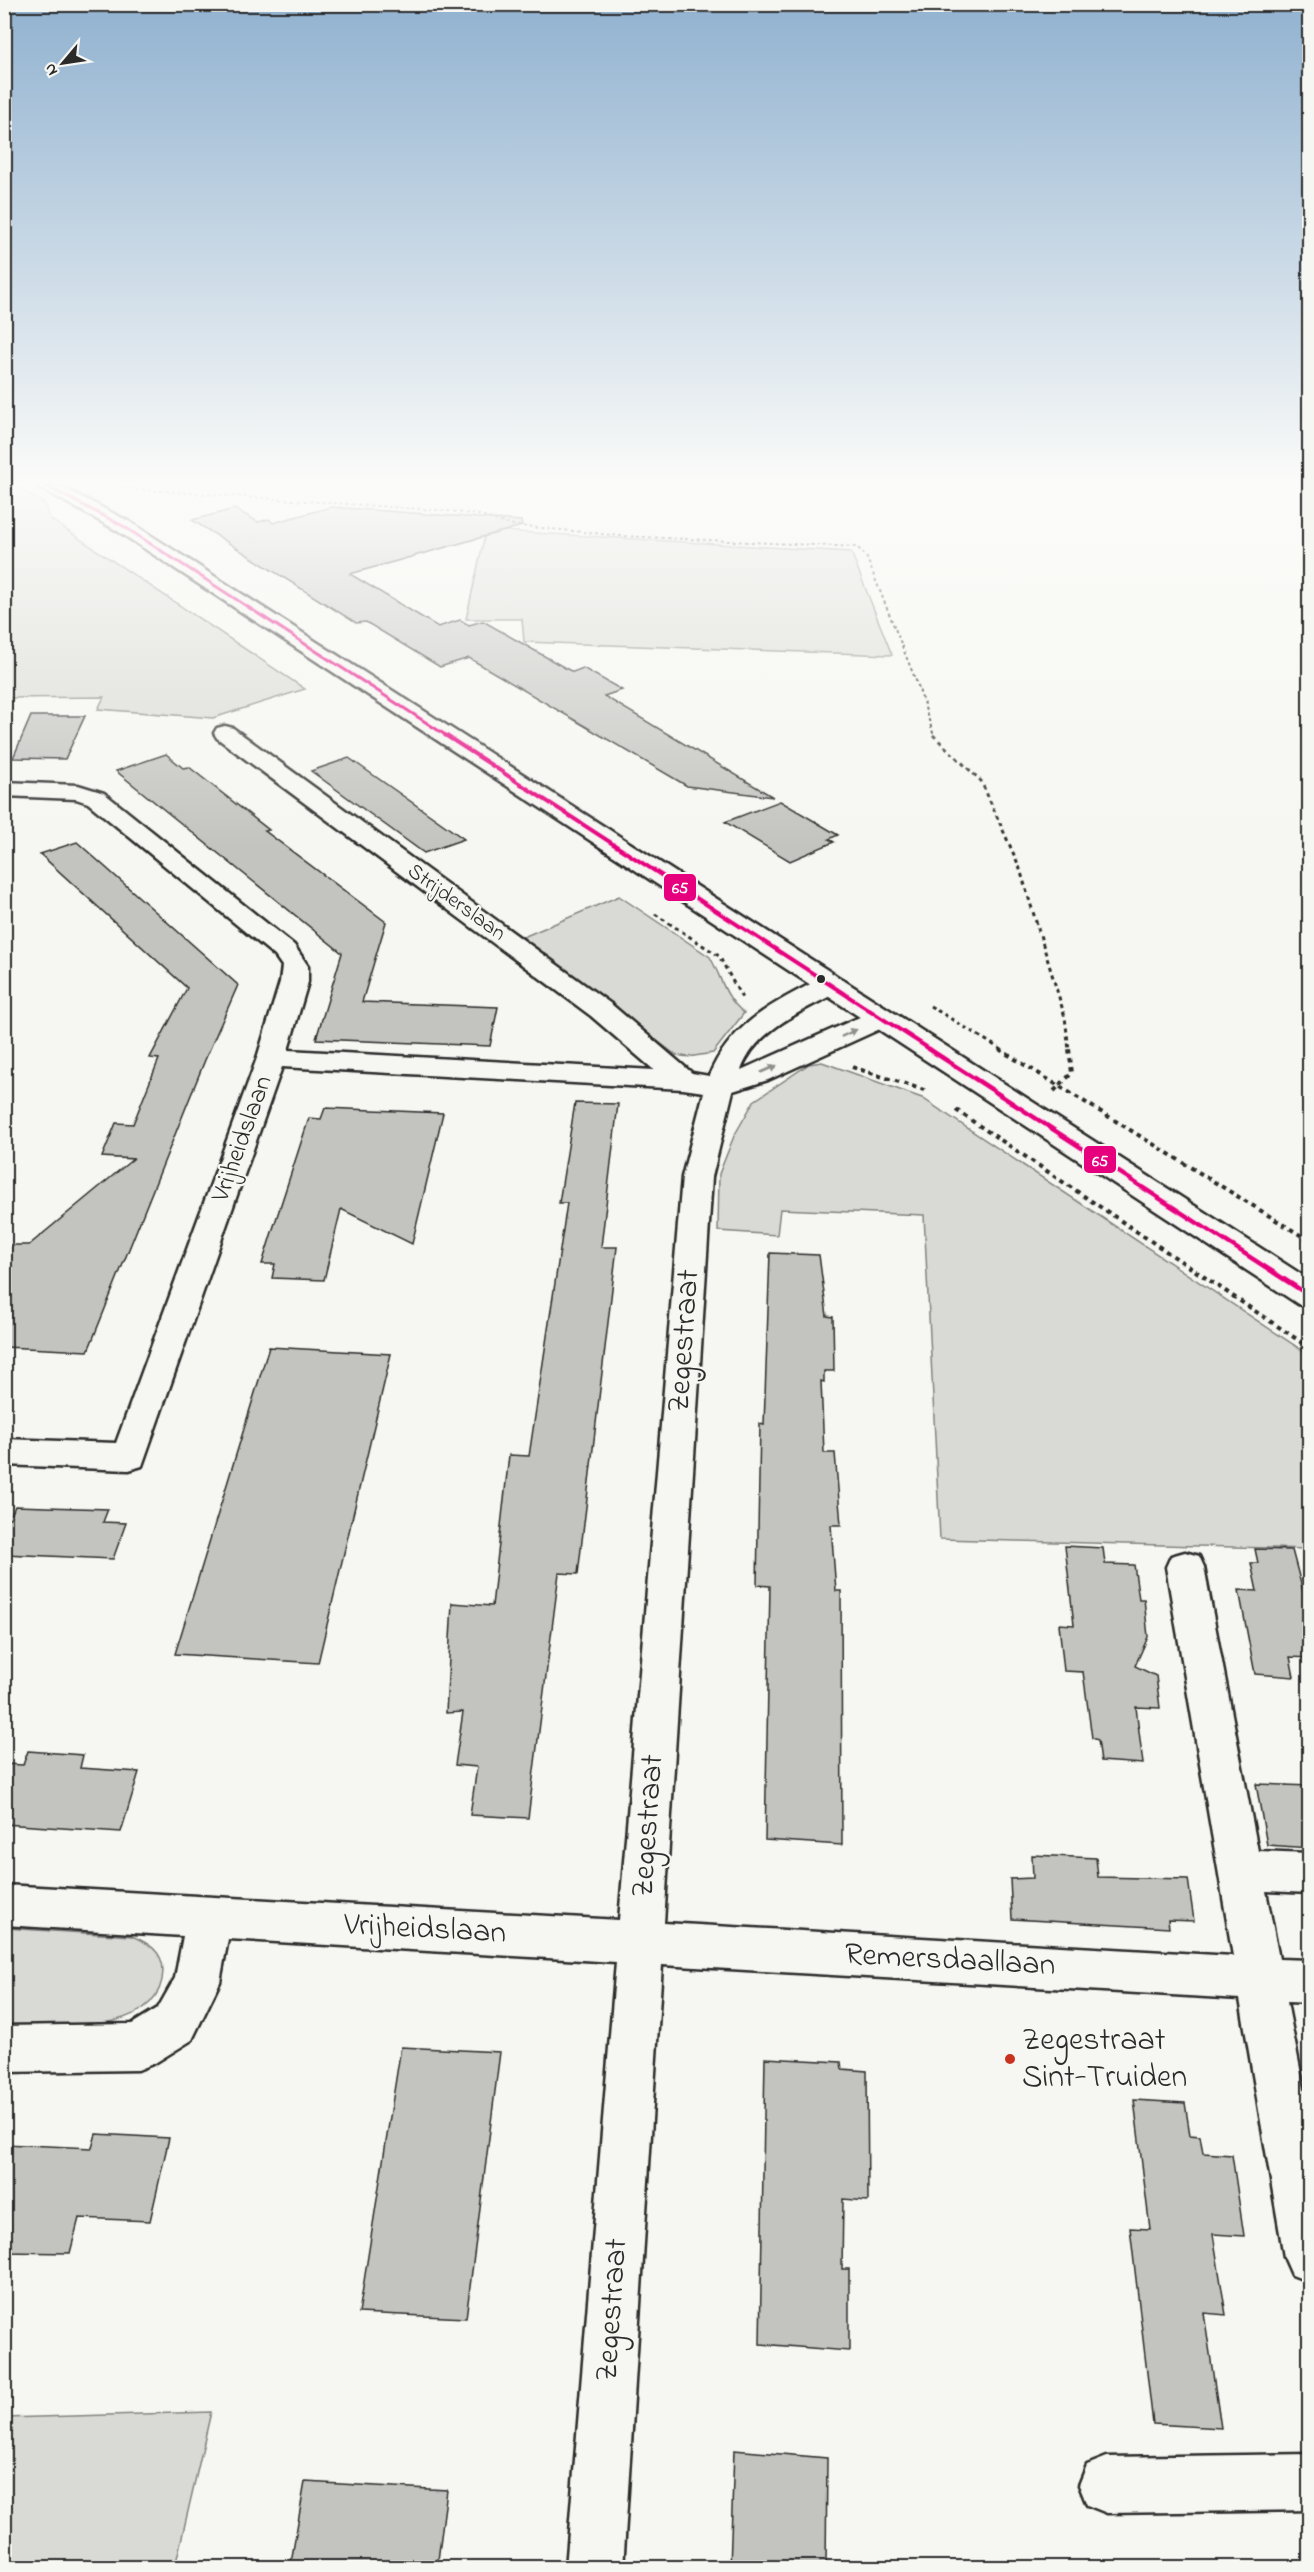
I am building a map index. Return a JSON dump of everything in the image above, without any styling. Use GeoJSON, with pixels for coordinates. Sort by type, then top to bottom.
{"type":"FeatureCollection","features":[{"type":"Feature","properties":{"kind":"street"},"geometry":{"type":"LineString","coordinates":[[246,606],[1310,1296]]}},
{"type":"Feature","properties":{"kind":"street","name":"Strijderslaan"},"geometry":{"type":"LineString","coordinates":[[225,733],[701,1083]]}},
{"type":"Feature","properties":{"kind":"street"},"geometry":{"type":"LineString","coordinates":[[4,789],[78,792],[96,798],[285,951],[295,966],[294,982],[272,1058]]}},
{"type":"Feature","properties":{"kind":"street","name":"Zegestraat"},"geometry":{"type":"LineString","coordinates":[[594,2568],[697,1177],[701,1083],[731,1057],[769,1017],[830,985]]}},
{"type":"Feature","properties":{"kind":"street"},"geometry":{"type":"LineString","coordinates":[[701,1083],[758,1074],[881,1018]]}},
{"type":"Feature","properties":{"kind":"street","name":"Vrijheidslaan"},"geometry":{"type":"LineString","coordinates":[[4,1452],[129,1457],[272,1058],[701,1083]]}},
{"type":"Feature","properties":{"kind":"street"},"geometry":{"type":"LineString","coordinates":[[1185,1567],[1310,2257]]}},
{"type":"Feature","properties":{"kind":"street"},"geometry":{"type":"LineString","coordinates":[[1240,1870],[1310,1873]]}},
{"type":"Feature","properties":{"kind":"street","name":"Vrijheidslaan"},"geometry":{"type":"LineString","coordinates":[[4,1905],[641,1943]]}},
{"type":"Feature","properties":{"kind":"street"},"geometry":{"type":"LineString","coordinates":[[4,2049],[138,2047],[175,2024],[197,1982],[209,1917]]}},
{"type":"Feature","properties":{"kind":"street","name":"Remersdaallaan"},"geometry":{"type":"LineString","coordinates":[[641,1943],[1310,1982]]}},
{"type":"Feature","properties":{"kind":"street"},"geometry":{"type":"LineString","coordinates":[[1107,2485],[1310,2482]]}},
{"type":"Feature","properties":{"kind":"path"},"geometry":{"type":"LineString","coordinates":[[886,606],[918,686],[933,735],[981,781],[1019,866],[1065,1017],[1072,1073],[1060,1086]]}},
{"type":"Feature","properties":{"kind":"path"},"geometry":{"type":"LineString","coordinates":[[650,910],[719,956],[739,996],[769,1017]]}},
{"type":"Feature","properties":{"kind":"path"},"geometry":{"type":"LineString","coordinates":[[816,1048],[852,1067],[925,1089],[934,1096]]}},
{"type":"Feature","properties":{"kind":"path"},"geometry":{"type":"LineString","coordinates":[[954,1109],[1310,1348]]}},
{"type":"Feature","properties":{"kind":"shaded area"},"geometry":{"type":"Polygon","coordinates":[[[5,606],[181,606],[305,689],[213,718],[98,709],[104,697],[5,698],[5,606]]]}},
{"type":"Feature","properties":{"kind":"shaded area"},"geometry":{"type":"Polygon","coordinates":[[[469,606],[873,606],[892,655],[524,642],[522,619],[466,619],[469,606]]]}},
{"type":"Feature","properties":{"kind":"shaded area"},"geometry":{"type":"Polygon","coordinates":[[[619,896],[710,957],[728,994],[744,1013],[713,1053],[688,1057],[676,1055],[521,938],[619,896]]]}},
{"type":"Feature","properties":{"kind":"shaded area"},"geometry":{"type":"Polygon","coordinates":[[[822,1062],[922,1098],[1309,1355],[1309,1549],[940,1539],[924,1215],[780,1209],[777,1235],[718,1231],[719,1174],[734,1136],[754,1101],[809,1064],[822,1062]]]}},
{"type":"Feature","properties":{"kind":"shaded area"},"geometry":{"type":"Polygon","coordinates":[[[4,1928],[132,1936],[149,1945],[160,1958],[163,1971],[157,1993],[144,2008],[124,2018],[100,2024],[74,2027],[5,2027],[4,1928]]]}},
{"type":"Feature","properties":{"kind":"shaded area"},"geometry":{"type":"Polygon","coordinates":[[[211,2412],[175,2567],[5,2567],[5,2418],[211,2412]]]}},
{"type":"Feature","properties":{"kind":"building"},"geometry":{"type":"Polygon","coordinates":[[[329,606],[403,606],[438,627],[460,620],[469,625],[483,621],[573,672],[583,668],[622,690],[604,696],[773,797],[687,786],[469,658],[440,667],[366,622],[356,623],[329,606]]]}},
{"type":"Feature","properties":{"kind":"building"},"geometry":{"type":"Polygon","coordinates":[[[31,716],[85,716],[65,759],[13,758],[31,716]]]}},
{"type":"Feature","properties":{"kind":"building"},"geometry":{"type":"Polygon","coordinates":[[[166,754],[183,768],[189,767],[269,830],[265,831],[386,922],[362,1002],[498,1007],[490,1046],[316,1039],[342,953],[116,771],[166,754]]]}},
{"type":"Feature","properties":{"kind":"building"},"geometry":{"type":"Polygon","coordinates":[[[349,758],[464,839],[424,853],[311,771],[349,758]]]}},
{"type":"Feature","properties":{"kind":"building"},"geometry":{"type":"Polygon","coordinates":[[[780,801],[838,835],[829,839],[834,842],[790,861],[725,822],[780,801]]]}},
{"type":"Feature","properties":{"kind":"building"},"geometry":{"type":"Polygon","coordinates":[[[77,842],[238,985],[205,1060],[88,1351],[4,1347],[4,1245],[29,1245],[133,1159],[102,1157],[116,1123],[133,1124],[159,1059],[150,1058],[187,988],[40,854],[77,842]]]}},
{"type":"Feature","properties":{"kind":"building"},"geometry":{"type":"Polygon","coordinates":[[[575,1103],[618,1104],[601,1247],[617,1247],[578,1574],[559,1573],[528,1818],[470,1815],[477,1767],[455,1765],[463,1712],[446,1713],[452,1603],[492,1606],[509,1455],[529,1456],[567,1203],[559,1203],[575,1103]]]}},
{"type":"Feature","properties":{"kind":"building"},"geometry":{"type":"Polygon","coordinates":[[[325,1108],[443,1113],[412,1244],[341,1209],[324,1280],[272,1278],[275,1264],[262,1264],[309,1118],[321,1119],[325,1108]]]}},
{"type":"Feature","properties":{"kind":"building"},"geometry":{"type":"Polygon","coordinates":[[[770,1253],[819,1255],[827,1316],[833,1317],[834,1371],[824,1371],[824,1382],[821,1381],[824,1453],[835,1453],[841,1525],[831,1525],[836,1591],[841,1591],[842,1845],[765,1840],[770,1586],[757,1585],[760,1424],[764,1425],[770,1253]]]}},
{"type":"Feature","properties":{"kind":"building"},"geometry":{"type":"Polygon","coordinates":[[[269,1347],[391,1354],[318,1663],[175,1654],[269,1347]]]}},
{"type":"Feature","properties":{"kind":"building"},"geometry":{"type":"Polygon","coordinates":[[[15,1506],[108,1509],[103,1522],[126,1523],[113,1559],[4,1554],[4,1518],[10,1518],[15,1506]]]}},
{"type":"Feature","properties":{"kind":"building"},"geometry":{"type":"Polygon","coordinates":[[[1065,1546],[1103,1548],[1105,1564],[1134,1565],[1139,1599],[1144,1599],[1148,1637],[1135,1666],[1156,1676],[1160,1708],[1136,1707],[1143,1764],[1101,1761],[1098,1740],[1092,1738],[1083,1672],[1064,1671],[1059,1624],[1074,1625],[1065,1546]]]}},
{"type":"Feature","properties":{"kind":"building"},"geometry":{"type":"Polygon","coordinates":[[[1255,1549],[1292,1550],[1310,1618],[1310,1658],[1290,1657],[1294,1677],[1255,1674],[1239,1590],[1257,1591],[1251,1563],[1258,1563],[1255,1549]]]}},
{"type":"Feature","properties":{"kind":"building"},"geometry":{"type":"Polygon","coordinates":[[[28,1751],[83,1755],[80,1768],[139,1772],[121,1832],[4,1824],[4,1764],[23,1765],[28,1751]]]}},
{"type":"Feature","properties":{"kind":"building"},"geometry":{"type":"Polygon","coordinates":[[[1256,1784],[1310,1786],[1310,1848],[1267,1845],[1256,1784]]]}},
{"type":"Feature","properties":{"kind":"building"},"geometry":{"type":"Polygon","coordinates":[[[1032,1855],[1096,1858],[1098,1877],[1188,1879],[1194,1921],[1168,1920],[1169,1928],[1012,1919],[1010,1879],[1033,1878],[1032,1855]]]}},
{"type":"Feature","properties":{"kind":"building"},"geometry":{"type":"Polygon","coordinates":[[[401,2047],[500,2052],[466,2318],[359,2313],[401,2047]]]}},
{"type":"Feature","properties":{"kind":"building"},"geometry":{"type":"Polygon","coordinates":[[[765,2058],[841,2062],[842,2069],[867,2071],[868,2201],[843,2199],[842,2269],[849,2269],[849,2351],[760,2344],[765,2058]]]}},
{"type":"Feature","properties":{"kind":"building"},"geometry":{"type":"Polygon","coordinates":[[[1134,2100],[1185,2103],[1190,2135],[1200,2136],[1203,2153],[1232,2155],[1244,2236],[1213,2234],[1226,2315],[1204,2313],[1221,2428],[1153,2424],[1130,2228],[1150,2229],[1134,2100]]]}},
{"type":"Feature","properties":{"kind":"building"},"geometry":{"type":"Polygon","coordinates":[[[96,2134],[169,2138],[150,2221],[79,2218],[70,2253],[4,2252],[4,2144],[92,2148],[96,2134]]]}},
{"type":"Feature","properties":{"kind":"building"},"geometry":{"type":"Polygon","coordinates":[[[734,2450],[827,2458],[826,2568],[730,2568],[734,2450]]]}},
{"type":"Feature","properties":{"kind":"building"},"geometry":{"type":"Polygon","coordinates":[[[305,2482],[447,2490],[437,2568],[290,2568],[305,2482]]]}},
{"type":"Feature","properties":{"kind":"transit line","name":"65"},"geometry":{"type":"LineString","coordinates":[[246,606],[1310,1296]]}},
{"type":"Feature","properties":{"kind":"place","name":"Zegestraat Sint-Truiden"},"geometry":{"type":"Point","coordinates":[1010,2059]}}]}
